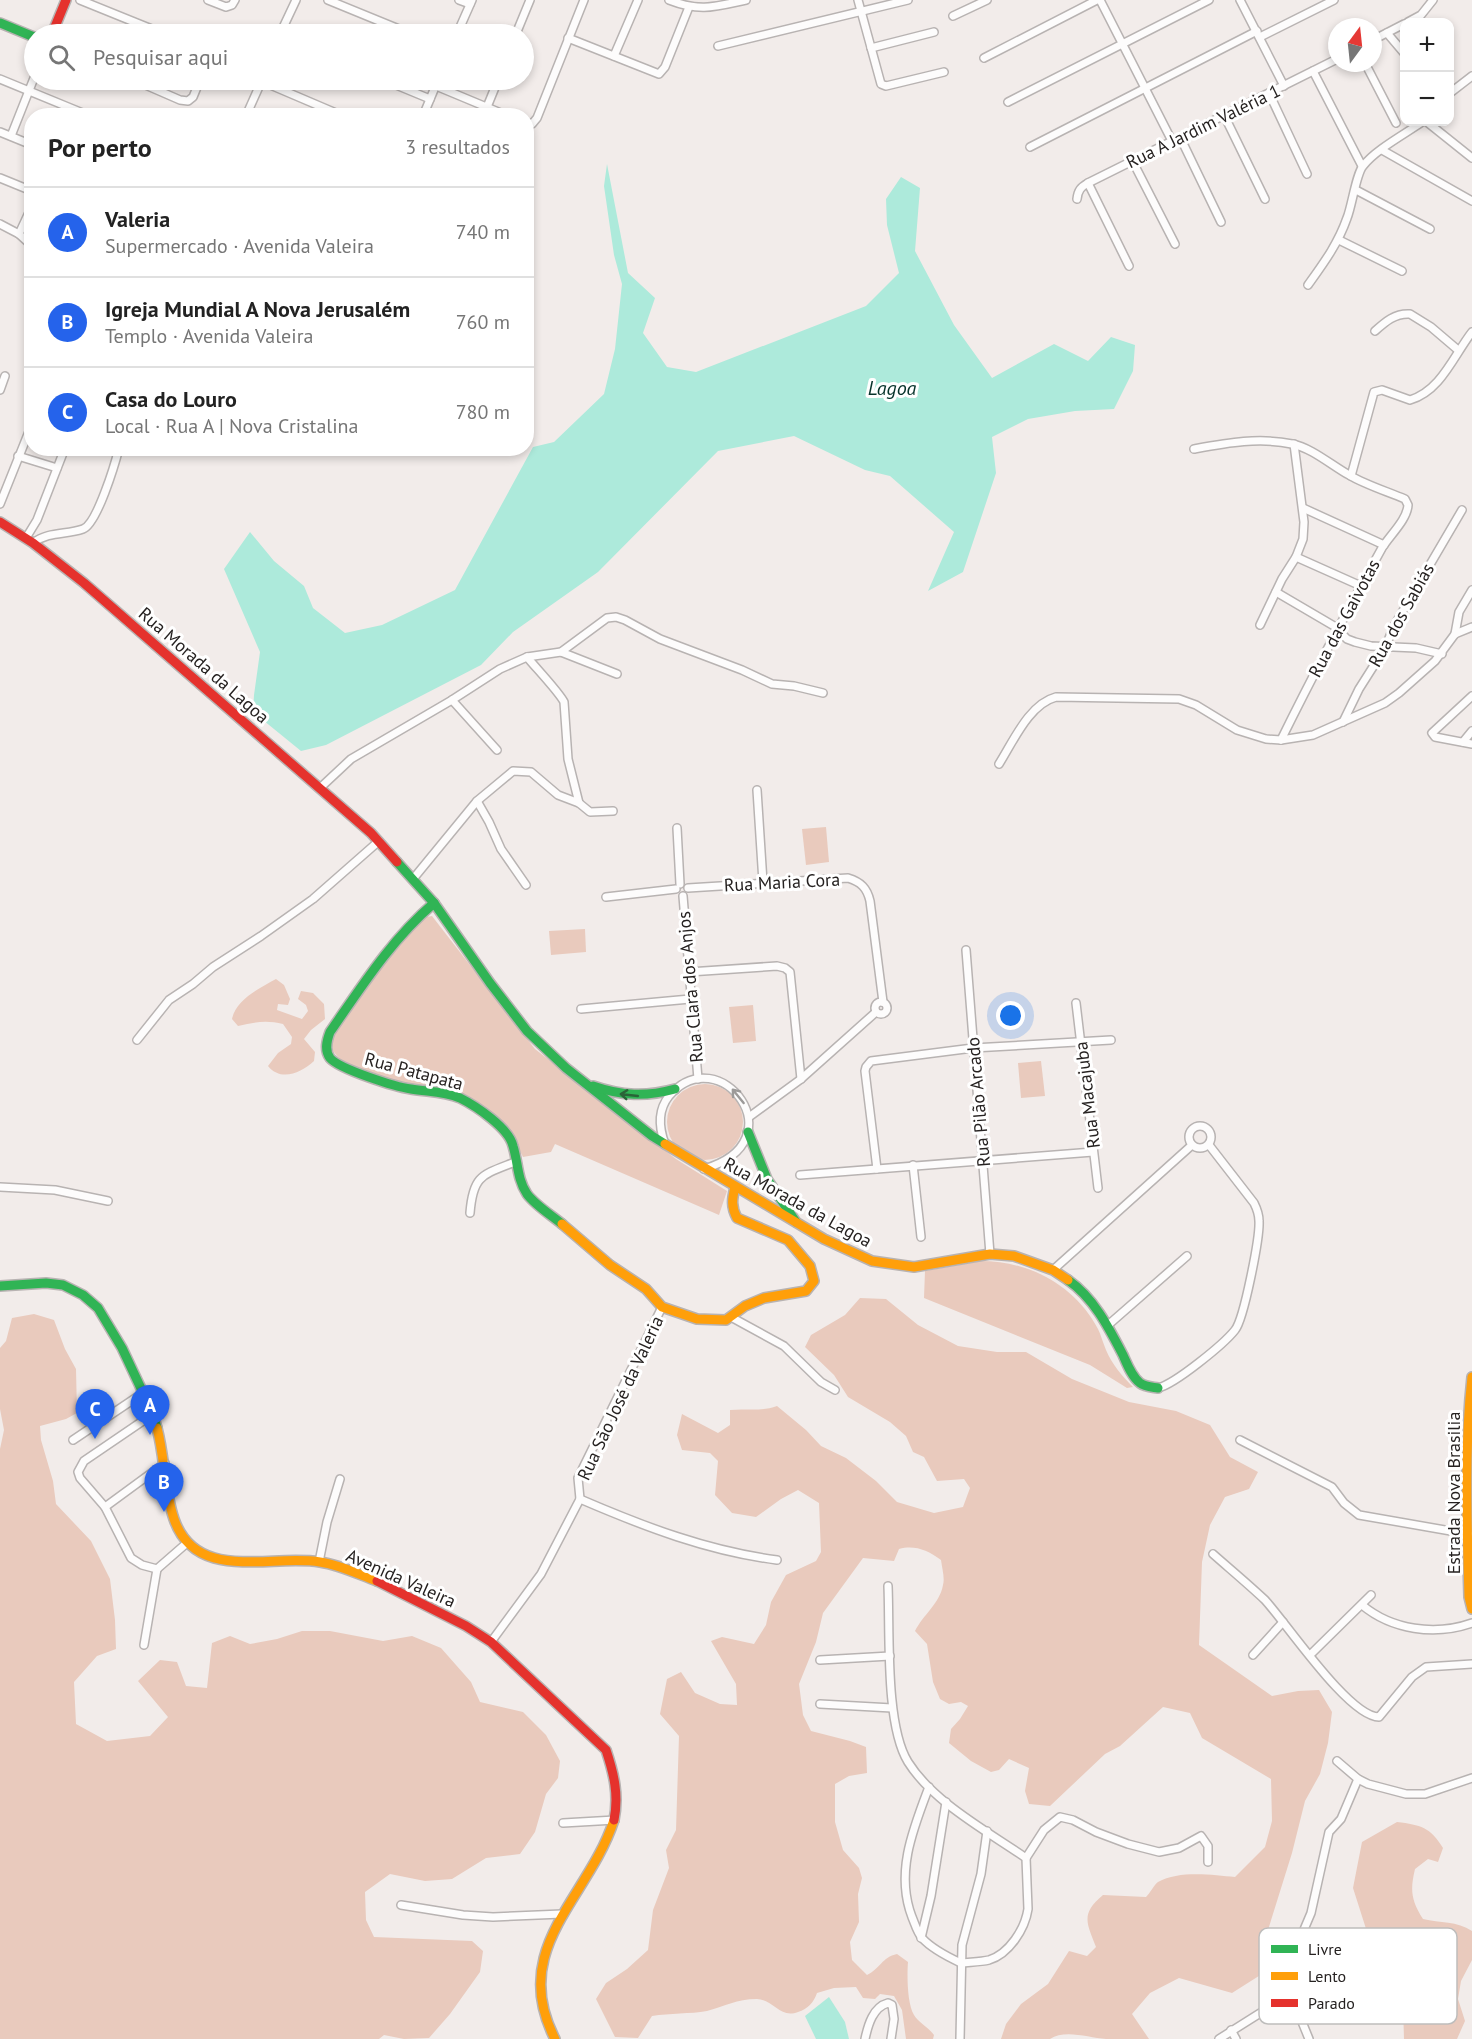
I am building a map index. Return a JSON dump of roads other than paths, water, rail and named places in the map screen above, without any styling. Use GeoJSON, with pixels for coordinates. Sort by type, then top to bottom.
{"type":"FeatureCollection","features":[{"type":"Feature","properties":{"kind":"street"},"geometry":{"type":"LineString","coordinates":[[56,24],[66,0]]}},
{"type":"Feature","properties":{"kind":"street"},"geometry":{"type":"LineString","coordinates":[[80,0],[139,24]]}},
{"type":"Feature","properties":{"kind":"street"},"geometry":{"type":"LineString","coordinates":[[208,0],[226,7],[232,5],[235,0]]}},
{"type":"Feature","properties":{"kind":"street"},"geometry":{"type":"LineString","coordinates":[[285,24],[296,0]]}},
{"type":"Feature","properties":{"kind":"street"},"geometry":{"type":"LineString","coordinates":[[328,0],[387,24]]}},
{"type":"Feature","properties":{"kind":"street"},"geometry":{"type":"LineString","coordinates":[[459,0],[471,2],[461,24]]}},
{"type":"Feature","properties":{"kind":"street"},"geometry":{"type":"LineString","coordinates":[[520,24],[530,0]]}},
{"type":"Feature","properties":{"kind":"street"},"geometry":{"type":"LineString","coordinates":[[534,122],[584,0]]}},
{"type":"Feature","properties":{"kind":"street"},"geometry":{"type":"LineString","coordinates":[[614,56],[638,0]]}},
{"type":"Feature","properties":{"kind":"street"},"geometry":{"type":"LineString","coordinates":[[669,0],[689,8],[709,8],[746,0]]}},
{"type":"Feature","properties":{"kind":"street"},"geometry":{"type":"LineString","coordinates":[[858,0],[880,82],[886,86],[944,72]]}},
{"type":"Feature","properties":{"kind":"street"},"geometry":{"type":"LineString","coordinates":[[718,46],[908,0]]}},
{"type":"Feature","properties":{"kind":"street"},"geometry":{"type":"LineString","coordinates":[[953,16],[987,0]]}},
{"type":"Feature","properties":{"kind":"street"},"geometry":{"type":"LineString","coordinates":[[984,58],[1098,0],[1221,222]]}},
{"type":"Feature","properties":{"kind":"street"},"geometry":{"type":"LineString","coordinates":[[1008,102],[1209,0]]}},
{"type":"Feature","properties":{"kind":"street"},"geometry":{"type":"LineString","coordinates":[[1240,0],[1284,86]]}},
{"type":"Feature","properties":{"kind":"street"},"geometry":{"type":"LineString","coordinates":[[1030,147],[1258,34],[1334,0]]}},
{"type":"Feature","properties":{"kind":"street"},"geometry":{"type":"LineString","coordinates":[[1415,18],[1421,15],[1433,0]]}},
{"type":"Feature","properties":{"kind":"street"},"geometry":{"type":"LineString","coordinates":[[568,38],[656,74],[660,73],[664,67],[689,8]]}},
{"type":"Feature","properties":{"kind":"street"},"geometry":{"type":"LineString","coordinates":[[0,23],[24,33]]}},
{"type":"Feature","properties":{"kind":"street"},"geometry":{"type":"LineString","coordinates":[[1382,36],[1400,26]]}},
{"type":"Feature","properties":{"kind":"street"},"geometry":{"type":"LineString","coordinates":[[871,48],[934,33]]}},
{"type":"Feature","properties":{"kind":"street"},"geometry":{"type":"LineString","coordinates":[[1387,33],[1400,48]]}},
{"type":"Feature","properties":{"kind":"street","name":"Rua A Jardim Valéria 1"},"geometry":{"type":"LineString","coordinates":[[1077,199],[1078,192],[1088,183],[1328,64]]}},
{"type":"Feature","properties":{"kind":"street"},"geometry":{"type":"LineString","coordinates":[[1313,71],[1362,166]]}},
{"type":"Feature","properties":{"kind":"street"},"geometry":{"type":"LineString","coordinates":[[1370,72],[1395,123]]}},
{"type":"Feature","properties":{"kind":"street"},"geometry":{"type":"LineString","coordinates":[[1454,89],[1472,76]]}},
{"type":"Feature","properties":{"kind":"street"},"geometry":{"type":"LineString","coordinates":[[0,79],[24,89]]}},
{"type":"Feature","properties":{"kind":"street"},"geometry":{"type":"LineString","coordinates":[[157,90],[183,101],[192,99],[196,90]]}},
{"type":"Feature","properties":{"kind":"street"},"geometry":{"type":"LineString","coordinates":[[249,108],[257,90]]}},
{"type":"Feature","properties":{"kind":"street"},"geometry":{"type":"LineString","coordinates":[[284,90],[325,108]]}},
{"type":"Feature","properties":{"kind":"street"},"geometry":{"type":"LineString","coordinates":[[408,90],[430,99]]}},
{"type":"Feature","properties":{"kind":"street"},"geometry":{"type":"LineString","coordinates":[[426,108],[434,90]]}},
{"type":"Feature","properties":{"kind":"street"},"geometry":{"type":"LineString","coordinates":[[452,90],[487,107],[494,90]]}},
{"type":"Feature","properties":{"kind":"street"},"geometry":{"type":"LineString","coordinates":[[11,136],[29,91],[70,108]]}},
{"type":"Feature","properties":{"kind":"street"},"geometry":{"type":"LineString","coordinates":[[1269,93],[1307,174]]}},
{"type":"Feature","properties":{"kind":"street"},"geometry":{"type":"LineString","coordinates":[[1224,115],[1265,199]]}},
{"type":"Feature","properties":{"kind":"street"},"geometry":{"type":"LineString","coordinates":[[1308,285],[1339,240],[1362,166],[1416,126]]}},
{"type":"Feature","properties":{"kind":"street"},"geometry":{"type":"LineString","coordinates":[[1432,126],[1472,158]]}},
{"type":"Feature","properties":{"kind":"street"},"geometry":{"type":"LineString","coordinates":[[0,132],[24,142]]}},
{"type":"Feature","properties":{"kind":"street"},"geometry":{"type":"LineString","coordinates":[[1382,150],[1472,201]]}},
{"type":"Feature","properties":{"kind":"street"},"geometry":{"type":"LineString","coordinates":[[1132,160],[1174,244]]}},
{"type":"Feature","properties":{"kind":"street"},"geometry":{"type":"LineString","coordinates":[[0,178],[24,188]]}},
{"type":"Feature","properties":{"kind":"street"},"geometry":{"type":"LineString","coordinates":[[1088,183],[1129,266]]}},
{"type":"Feature","properties":{"kind":"street"},"geometry":{"type":"LineString","coordinates":[[1356,190],[1430,229]]}},
{"type":"Feature","properties":{"kind":"street"},"geometry":{"type":"LineString","coordinates":[[0,224],[24,239]]}},
{"type":"Feature","properties":{"kind":"street"},"geometry":{"type":"LineString","coordinates":[[19,234],[24,226]]}},
{"type":"Feature","properties":{"kind":"street"},"geometry":{"type":"LineString","coordinates":[[1339,240],[1402,271]]}},
{"type":"Feature","properties":{"kind":"street"},"geometry":{"type":"LineString","coordinates":[[1375,331],[1386,320],[1396,315],[1410,314],[1431,327],[1458,350]]}},
{"type":"Feature","properties":{"kind":"street"},"geometry":{"type":"LineString","coordinates":[[1194,449],[1238,441],[1259,440],[1294,444],[1351,476],[1374,392],[1379,390],[1410,400],[1421,395],[1438,381],[1472,332]]}},
{"type":"Feature","properties":{"kind":"street"},"geometry":{"type":"LineString","coordinates":[[0,390],[5,376]]}},
{"type":"Feature","properties":{"kind":"street"},"geometry":{"type":"LineString","coordinates":[[0,504],[24,442]]}},
{"type":"Feature","properties":{"kind":"street"},"geometry":{"type":"LineString","coordinates":[[1260,625],[1296,557],[1304,532],[1294,444]]}},
{"type":"Feature","properties":{"kind":"street"},"geometry":{"type":"LineString","coordinates":[[18,456],[57,468]]}},
{"type":"Feature","properties":{"kind":"street"},"geometry":{"type":"LineString","coordinates":[[30,540],[62,456]]}},
{"type":"Feature","properties":{"kind":"street"},"geometry":{"type":"LineString","coordinates":[[30,540],[82,530],[89,526],[103,496],[116,456]]}},
{"type":"Feature","properties":{"kind":"street","name":"Rua das Gaivotas"},"geometry":{"type":"LineString","coordinates":[[1281,740],[1361,586],[1384,545],[1407,512],[1408,505],[1405,499],[1351,476]]}},
{"type":"Feature","properties":{"kind":"street"},"geometry":{"type":"LineString","coordinates":[[1303,508],[1384,545]]}},
{"type":"Feature","properties":{"kind":"street","name":"Rua dos Sabiás"},"geometry":{"type":"LineString","coordinates":[[1343,722],[1359,689],[1385,648],[1394,626],[1462,510]]}},
{"type":"Feature","properties":{"kind":"street","name":"Rua Morada da Lagoa"},"geometry":{"type":"LineString","coordinates":[[0,522],[30,540],[118,612],[379,841],[434,903],[510,1010],[545,1050],[666,1146],[853,1254],[872,1261],[914,1267],[990,1254],[1014,1256],[1053,1270],[1089,1299],[1140,1383],[1148,1387],[1167,1386],[1235,1330],[1242,1317],[1259,1228],[1258,1212],[1254,1203],[1209,1145]]}},
{"type":"Feature","properties":{"kind":"street"},"geometry":{"type":"LineString","coordinates":[[1296,557],[1361,586]]}},
{"type":"Feature","properties":{"kind":"street"},"geometry":{"type":"LineString","coordinates":[[999,764],[1037,708],[1047,700],[1056,697],[1179,699],[1196,705],[1237,730],[1266,739],[1281,740],[1313,735],[1385,702],[1399,693],[1442,654],[1455,634],[1459,612],[1472,590]]}},
{"type":"Feature","properties":{"kind":"street"},"geometry":{"type":"LineString","coordinates":[[1276,591],[1338,629],[1347,639],[1354,642],[1385,648],[1416,648],[1442,654]]}},
{"type":"Feature","properties":{"kind":"street"},"geometry":{"type":"LineString","coordinates":[[320,788],[351,759],[500,669],[527,657],[561,652],[607,618],[616,617],[668,643],[742,670],[772,684],[794,686],[823,693]]}},
{"type":"Feature","properties":{"kind":"street"},"geometry":{"type":"LineString","coordinates":[[1455,634],[1472,627]]}},
{"type":"Feature","properties":{"kind":"street"},"geometry":{"type":"LineString","coordinates":[[561,652],[617,674]]}},
{"type":"Feature","properties":{"kind":"street"},"geometry":{"type":"LineString","coordinates":[[527,657],[553,689],[561,695],[564,702],[568,759],[579,803]]}},
{"type":"Feature","properties":{"kind":"street"},"geometry":{"type":"LineString","coordinates":[[1472,696],[1432,733],[1435,737],[1472,744]]}},
{"type":"Feature","properties":{"kind":"street"},"geometry":{"type":"LineString","coordinates":[[452,700],[497,750]]}},
{"type":"Feature","properties":{"kind":"street"},"geometry":{"type":"LineString","coordinates":[[1463,742],[1472,731]]}},
{"type":"Feature","properties":{"kind":"street"},"geometry":{"type":"LineString","coordinates":[[413,879],[477,801],[513,771],[531,772],[558,795],[579,803],[590,812],[612,811]]}},
{"type":"Feature","properties":{"kind":"street"},"geometry":{"type":"LineString","coordinates":[[757,790],[763,882]]}},
{"type":"Feature","properties":{"kind":"street"},"geometry":{"type":"LineString","coordinates":[[477,801],[501,849],[526,885]]}},
{"type":"Feature","properties":{"kind":"street"},"geometry":{"type":"LineString","coordinates":[[606,897],[678,887],[685,885],[688,888],[687,893],[682,896],[677,894],[678,887],[677,828]]}},
{"type":"Feature","properties":{"kind":"street"},"geometry":{"type":"LineString","coordinates":[[137,1040],[169,1000],[313,899],[379,841]]}},
{"type":"Feature","properties":{"kind":"street","name":"Rua Maria Cora"},"geometry":{"type":"LineString","coordinates":[[688,888],[848,878],[858,881],[868,892],[883,1002],[876,1005],[876,1012],[801,1079]]}},
{"type":"Feature","properties":{"kind":"street","name":"Rua Clara dos Anjos"},"geometry":{"type":"LineString","coordinates":[[682,896],[698,1079]]}},
{"type":"Feature","properties":{"kind":"street","name":"Rua Patapata"},"geometry":{"type":"LineString","coordinates":[[434,903],[421,913],[384,954],[330,1032],[327,1052],[331,1059],[342,1067],[409,1089],[444,1092],[483,1112],[503,1130],[513,1143],[520,1182],[528,1195],[541,1208],[610,1265],[646,1289],[662,1307],[697,1319],[719,1320],[730,1317],[764,1298],[806,1291],[812,1286],[814,1277],[808,1262],[784,1237],[739,1221],[735,1216],[731,1203],[735,1187]]}},
{"type":"Feature","properties":{"kind":"street","name":"Rua Pilão Arcado"},"geometry":{"type":"LineString","coordinates":[[966,950],[990,1254]]}},
{"type":"Feature","properties":{"kind":"street"},"geometry":{"type":"LineString","coordinates":[[584,1083],[627,1096],[652,1095],[675,1089],[686,1082],[710,1079],[732,1088],[740,1096],[749,1117],[801,1079],[790,972],[777,966],[688,972]]}},
{"type":"Feature","properties":{"kind":"street"},"geometry":{"type":"LineString","coordinates":[[582,1009],[690,999]]}},
{"type":"Feature","properties":{"kind":"street","name":"Rua Macajuba"},"geometry":{"type":"LineString","coordinates":[[1076,1003],[1098,1188]]}},
{"type":"Feature","properties":{"kind":"street"},"geometry":{"type":"LineString","coordinates":[[877,1169],[865,1071],[868,1063],[875,1060],[973,1048],[1111,1040]]}},
{"type":"Feature","properties":{"kind":"street"},"geometry":{"type":"LineString","coordinates":[[666,1146],[660,1131],[660,1115],[675,1089]]}},
{"type":"Feature","properties":{"kind":"street","name":"Rua Morada da Lagoa"},"geometry":{"type":"LineString","coordinates":[[704,1169],[721,1164],[733,1157],[743,1146],[748,1132],[749,1117]]}},
{"type":"Feature","properties":{"kind":"street"},"geometry":{"type":"LineString","coordinates":[[1203,1126],[1210,1132],[1209,1145],[1200,1149],[1192,1145],[1189,1136],[1193,1128],[1203,1126]]}},
{"type":"Feature","properties":{"kind":"street"},"geometry":{"type":"LineString","coordinates":[[748,1132],[767,1179],[798,1224]]}},
{"type":"Feature","properties":{"kind":"street"},"geometry":{"type":"LineString","coordinates":[[1053,1270],[1192,1145]]}},
{"type":"Feature","properties":{"kind":"street"},"geometry":{"type":"LineString","coordinates":[[801,1175],[1093,1152]]}},
{"type":"Feature","properties":{"kind":"street"},"geometry":{"type":"LineString","coordinates":[[470,1213],[471,1193],[478,1181],[486,1174],[515,1162]]}},
{"type":"Feature","properties":{"kind":"street"},"geometry":{"type":"LineString","coordinates":[[913,1165],[921,1237]]}},
{"type":"Feature","properties":{"kind":"street"},"geometry":{"type":"LineString","coordinates":[[0,1187],[55,1190],[108,1202]]}},
{"type":"Feature","properties":{"kind":"street"},"geometry":{"type":"LineString","coordinates":[[1107,1326],[1187,1256]]}},
{"type":"Feature","properties":{"kind":"street","name":"Avenida Valeira"},"geometry":{"type":"LineString","coordinates":[[0,1286],[46,1283],[63,1286],[92,1301],[122,1348],[153,1414],[165,1463],[170,1504],[179,1532],[207,1557],[225,1561],[319,1562],[381,1583],[466,1626],[491,1642],[606,1750],[615,1779],[615,1820],[611,1834],[599,1858],[561,1914],[546,1950],[542,1979],[544,2016],[555,2039]]}},
{"type":"Feature","properties":{"kind":"street","name":"Rua São José da Valeria"},"geometry":{"type":"LineString","coordinates":[[491,1642],[541,1574],[580,1499],[578,1478],[662,1307]]}},
{"type":"Feature","properties":{"kind":"street"},"geometry":{"type":"LineString","coordinates":[[730,1317],[784,1346],[821,1382],[835,1390]]}},
{"type":"Feature","properties":{"kind":"street","name":"Estrada Nova Brasilia"},"geometry":{"type":"LineString","coordinates":[[1472,1377],[1466,1440],[1469,1597],[1472,1609]]}},
{"type":"Feature","properties":{"kind":"street"},"geometry":{"type":"LineString","coordinates":[[73,1440],[143,1393]]}},
{"type":"Feature","properties":{"kind":"street"},"geometry":{"type":"LineString","coordinates":[[153,1414],[84,1461],[78,1469],[78,1475],[105,1507],[131,1558],[142,1565],[157,1569]]}},
{"type":"Feature","properties":{"kind":"street"},"geometry":{"type":"LineString","coordinates":[[1240,1440],[1332,1487],[1344,1503],[1359,1515],[1468,1534]]}},
{"type":"Feature","properties":{"kind":"street"},"geometry":{"type":"LineString","coordinates":[[105,1507],[165,1463]]}},
{"type":"Feature","properties":{"kind":"street"},"geometry":{"type":"LineString","coordinates":[[319,1562],[327,1522],[340,1479]]}},
{"type":"Feature","properties":{"kind":"street"},"geometry":{"type":"LineString","coordinates":[[580,1499],[690,1542],[741,1555],[777,1560]]}},
{"type":"Feature","properties":{"kind":"street"},"geometry":{"type":"LineString","coordinates":[[144,1645],[157,1569],[188,1542]]}},
{"type":"Feature","properties":{"kind":"street"},"geometry":{"type":"LineString","coordinates":[[1213,1554],[1265,1600],[1332,1682],[1355,1704],[1376,1718],[1382,1715],[1412,1677],[1426,1667],[1472,1664]]}},
{"type":"Feature","properties":{"kind":"street"},"geometry":{"type":"LineString","coordinates":[[888,1586],[892,1708],[901,1749],[915,1772],[946,1802],[1026,1857]]}},
{"type":"Feature","properties":{"kind":"street"},"geometry":{"type":"LineString","coordinates":[[1310,1655],[1371,1595]]}},
{"type":"Feature","properties":{"kind":"street"},"geometry":{"type":"LineString","coordinates":[[1362,1605],[1371,1613],[1400,1626],[1448,1629],[1472,1623]]}},
{"type":"Feature","properties":{"kind":"street"},"geometry":{"type":"LineString","coordinates":[[1253,1655],[1283,1622]]}},
{"type":"Feature","properties":{"kind":"street"},"geometry":{"type":"LineString","coordinates":[[820,1660],[890,1656]]}},
{"type":"Feature","properties":{"kind":"street"},"geometry":{"type":"LineString","coordinates":[[820,1704],[892,1708]]}},
{"type":"Feature","properties":{"kind":"street"},"geometry":{"type":"LineString","coordinates":[[1337,1761],[1358,1779],[1397,1793],[1416,1795],[1472,1778]]}},
{"type":"Feature","properties":{"kind":"street"},"geometry":{"type":"LineString","coordinates":[[1305,1928],[1311,1913],[1329,1832],[1341,1819],[1358,1779]]}},
{"type":"Feature","properties":{"kind":"street"},"geometry":{"type":"LineString","coordinates":[[929,1787],[914,1828],[904,1875],[906,1902],[921,1938],[961,1963],[995,1957],[1006,1950],[1017,1936],[1028,1909],[1026,1857],[1044,1830],[1060,1817],[1073,1820],[1128,1844],[1159,1852],[1179,1848],[1201,1836],[1208,1846],[1208,1862]]}},
{"type":"Feature","properties":{"kind":"street"},"geometry":{"type":"LineString","coordinates":[[921,1938],[931,1896],[946,1802]]}},
{"type":"Feature","properties":{"kind":"street"},"geometry":{"type":"LineString","coordinates":[[563,1823],[615,1820]]}},
{"type":"Feature","properties":{"kind":"street"},"geometry":{"type":"LineString","coordinates":[[960,2039],[963,1938],[981,1875],[987,1831]]}},
{"type":"Feature","properties":{"kind":"street"},"geometry":{"type":"LineString","coordinates":[[401,1905],[463,1915],[494,1917],[561,1914]]}},
{"type":"Feature","properties":{"kind":"street"},"geometry":{"type":"LineString","coordinates":[[865,2039],[873,2014],[880,2006],[888,2003],[894,2010],[891,2039]]}},
{"type":"Feature","properties":{"kind":"street"},"geometry":{"type":"LineString","coordinates":[[1219,2039],[1259,2013]]}},
{"type":"Feature","properties":{"kind":"street"},"geometry":{"type":"LineString","coordinates":[[1303,2024],[1309,2039]]}},
{"type":"Feature","properties":{"kind":"street"},"geometry":{"type":"LineString","coordinates":[[1231,2030],[1236,2039]]}},
{"type":"Feature","properties":{"kind":"water","name":"Lagoa"},"geometry":{"type":"Polygon","coordinates":[[[607,164],[628,273],[655,298],[643,333],[667,367],[696,372],[866,306],[899,273],[887,225],[886,199],[901,177],[920,188],[915,251],[954,325],[992,378],[1054,344],[1088,361],[1111,337],[1135,345],[1133,371],[1114,409],[1075,411],[1028,419],[992,437],[996,473],[963,572],[928,591],[954,532],[890,476],[865,470],[794,436],[718,451],[598,572],[513,632],[481,665],[326,745],[301,751],[253,712],[260,652],[224,569],[250,532],[274,561],[304,586],[313,608],[345,633],[382,625],[455,590],[528,456],[534,456],[534,447],[554,442],[604,394],[615,349],[622,284],[614,255],[604,186],[607,164]]]}},
{"type":"Feature","properties":{"kind":"water"},"geometry":{"type":"Polygon","coordinates":[[[829,1997],[845,2022],[849,2039],[816,2039],[805,2016],[829,1997]]]}},
{"type":"Feature","properties":{"kind":"place","name":"Valeria"},"geometry":{"type":"Point","coordinates":[150,1435]}},
{"type":"Feature","properties":{"kind":"place","name":"Casa do Louro"},"geometry":{"type":"Point","coordinates":[95,1439]}},
{"type":"Feature","properties":{"kind":"place","name":"Igreja Mundial A Nova Jerusalém"},"geometry":{"type":"Point","coordinates":[164,1512]}}]}
